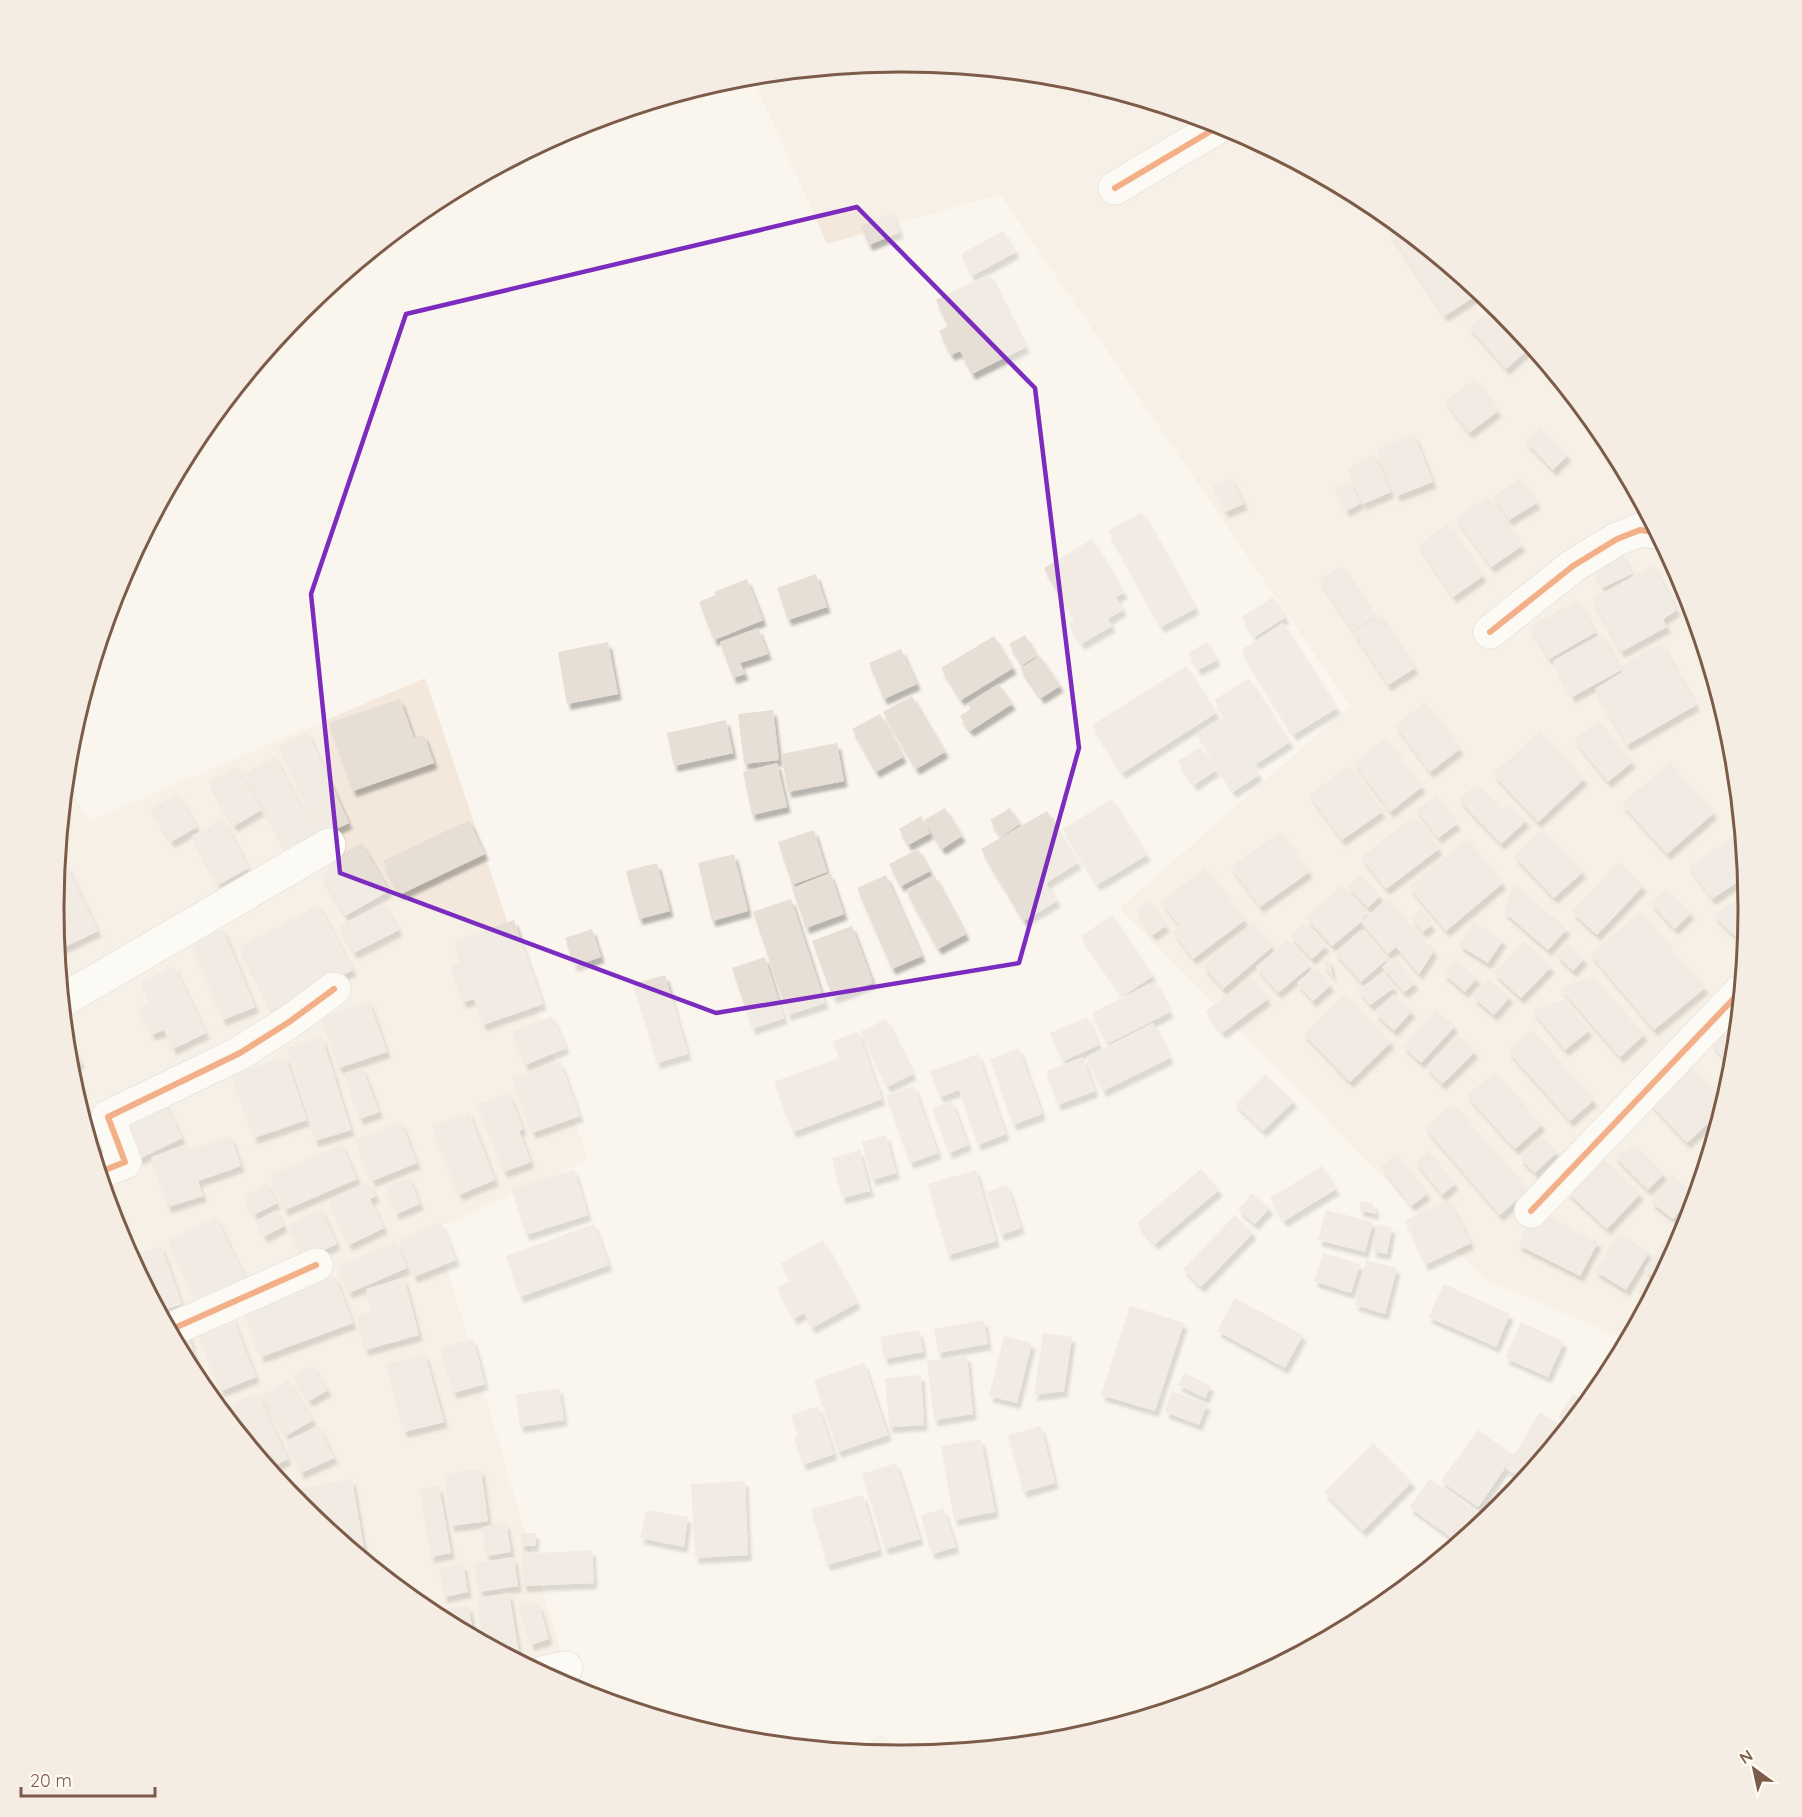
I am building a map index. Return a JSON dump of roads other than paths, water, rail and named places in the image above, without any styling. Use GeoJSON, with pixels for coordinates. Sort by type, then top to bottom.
{"type":"FeatureCollection","features":[{"type":"Feature","properties":{"kind":"street"},"geometry":{"type":"LineString","coordinates":[[1115,189],[1210,132]]}},
{"type":"Feature","properties":{"kind":"street"},"geometry":{"type":"LineString","coordinates":[[1490,632],[1573,566],[1617,539],[1640,531],[1647,531]]}},
{"type":"Feature","properties":{"kind":"street"},"geometry":{"type":"LineString","coordinates":[[70,996],[329,845]]}},
{"type":"Feature","properties":{"kind":"street"},"geometry":{"type":"LineString","coordinates":[[107,1169],[125,1162],[108,1117],[240,1053],[289,1022],[334,989]]}},
{"type":"Feature","properties":{"kind":"street"},"geometry":{"type":"LineString","coordinates":[[1531,1210],[1732,1000]]}},
{"type":"Feature","properties":{"kind":"street"},"geometry":{"type":"LineString","coordinates":[[177,1327],[316,1265]]}}]}
